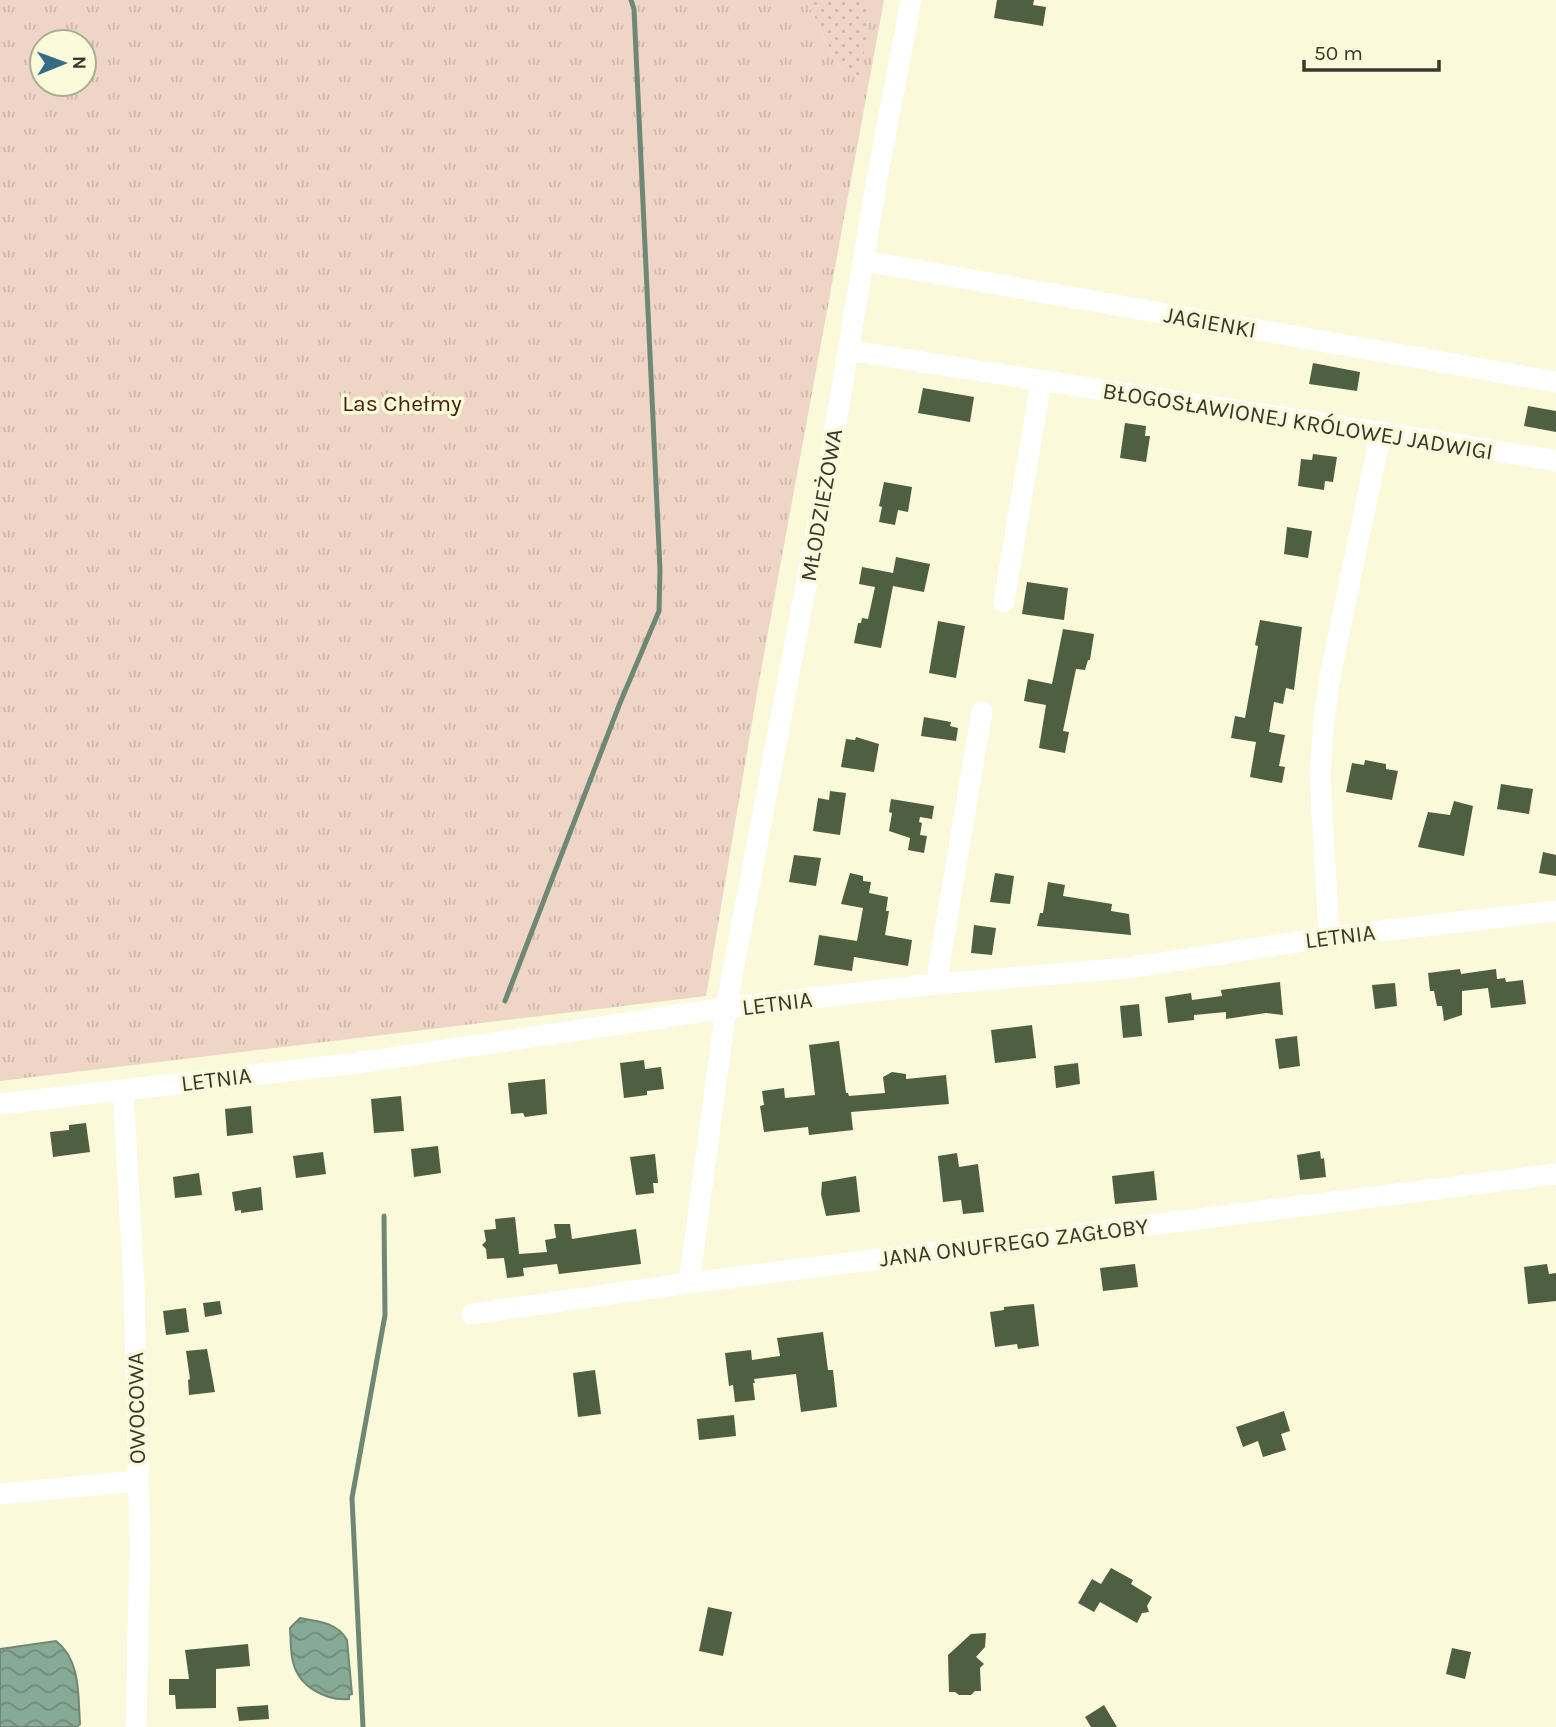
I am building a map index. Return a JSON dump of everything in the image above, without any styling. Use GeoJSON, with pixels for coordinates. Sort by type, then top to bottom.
{"type":"FeatureCollection","features":[{"type":"Feature","properties":{"kind":"street","name":"MŁODZIEŻOWA"},"geometry":{"type":"LineString","coordinates":[[689,1283],[726,1009],[826,478],[911,0]]}},
{"type":"Feature","properties":{"kind":"street","name":"JAGIENKI"},"geometry":{"type":"LineString","coordinates":[[864,261],[1556,382]]}},
{"type":"Feature","properties":{"kind":"street","name":"BŁOGOSŁAWIONEJ KRÓLOWEJ JADWIGI"},"geometry":{"type":"LineString","coordinates":[[848,351],[1381,431],[1556,461]]}},
{"type":"Feature","properties":{"kind":"street"},"geometry":{"type":"LineString","coordinates":[[1004,602],[1041,382]]}},
{"type":"Feature","properties":{"kind":"street"},"geometry":{"type":"LineString","coordinates":[[1329,937],[1320,774],[1324,718],[1381,431]]}},
{"type":"Feature","properties":{"kind":"street"},"geometry":{"type":"LineString","coordinates":[[936,984],[982,712]]}},
{"type":"Feature","properties":{"kind":"street","name":"LETNIA"},"geometry":{"type":"LineString","coordinates":[[0,1104],[358,1063],[726,1009],[936,984],[1128,968],[1329,937],[1556,911]]}},
{"type":"Feature","properties":{"kind":"street","name":"OWOCOWA"},"geometry":{"type":"LineString","coordinates":[[123,1090],[134,1287],[138,1481],[136,1727]]}},
{"type":"Feature","properties":{"kind":"street","name":"JANA ONUFREGO ZAGŁOBY"},"geometry":{"type":"LineString","coordinates":[[472,1314],[689,1283],[1556,1174]]}},
{"type":"Feature","properties":{"kind":"street"},"geometry":{"type":"LineString","coordinates":[[0,1494],[138,1481]]}},
{"type":"Feature","properties":{"kind":"green space","name":"Las Chełmy"},"geometry":{"type":"Polygon","coordinates":[[[0,0],[806,0],[839,67],[861,80],[869,10],[864,0],[884,0],[758,687],[706,996],[0,1081],[0,0]]]}},
{"type":"Feature","properties":{"kind":"green space"},"geometry":{"type":"Polygon","coordinates":[[[806,0],[864,0],[869,9],[862,81],[839,67],[806,0]]]}},
{"type":"Feature","properties":{"kind":"water"},"geometry":{"type":"Polygon","coordinates":[[[300,1618],[333,1626],[347,1640],[352,1694],[349,1699],[331,1698],[315,1691],[296,1671],[291,1654],[290,1628],[300,1618]]]}},
{"type":"Feature","properties":{"kind":"water"},"geometry":{"type":"Polygon","coordinates":[[[56,1641],[70,1658],[74,1668],[80,1724],[77,1727],[0,1727],[0,1649],[56,1641]]]}},
{"type":"Feature","properties":{"kind":"building"},"geometry":{"type":"Polygon","coordinates":[[[997,0],[1034,0],[1033,5],[1046,7],[1043,26],[994,18],[997,0]]]}},
{"type":"Feature","properties":{"kind":"building"},"geometry":{"type":"Polygon","coordinates":[[[1313,363],[1360,372],[1357,391],[1309,384],[1313,363]]]}},
{"type":"Feature","properties":{"kind":"building"},"geometry":{"type":"Polygon","coordinates":[[[923,388],[974,397],[970,422],[918,413],[923,388]]]}},
{"type":"Feature","properties":{"kind":"building"},"geometry":{"type":"Polygon","coordinates":[[[1528,406],[1556,411],[1556,432],[1524,426],[1528,406]]]}},
{"type":"Feature","properties":{"kind":"building"},"geometry":{"type":"Polygon","coordinates":[[[1125,423],[1146,426],[1145,436],[1150,436],[1146,462],[1120,458],[1125,423]]]}},
{"type":"Feature","properties":{"kind":"building"},"geometry":{"type":"Polygon","coordinates":[[[1313,454],[1337,457],[1333,482],[1325,481],[1324,490],[1298,486],[1301,459],[1312,460],[1313,454]]]}},
{"type":"Feature","properties":{"kind":"building"},"geometry":{"type":"Polygon","coordinates":[[[884,482],[912,487],[908,512],[898,510],[895,525],[879,522],[884,482]]]}},
{"type":"Feature","properties":{"kind":"building"},"geometry":{"type":"Polygon","coordinates":[[[1287,527],[1312,531],[1308,558],[1284,554],[1287,527]]]}},
{"type":"Feature","properties":{"kind":"building"},"geometry":{"type":"Polygon","coordinates":[[[896,557],[930,564],[924,592],[893,586],[881,648],[854,643],[858,623],[861,623],[862,618],[868,619],[875,587],[859,584],[862,567],[893,573],[896,557]]]}},
{"type":"Feature","properties":{"kind":"building"},"geometry":{"type":"Polygon","coordinates":[[[1027,582],[1068,588],[1064,620],[1022,614],[1027,582]]]}},
{"type":"Feature","properties":{"kind":"building"},"geometry":{"type":"Polygon","coordinates":[[[1260,620],[1302,627],[1294,690],[1286,688],[1283,704],[1274,702],[1269,732],[1285,735],[1279,766],[1285,767],[1282,783],[1250,777],[1256,742],[1231,738],[1235,716],[1245,718],[1260,620]]]}},
{"type":"Feature","properties":{"kind":"building"},"geometry":{"type":"Polygon","coordinates":[[[938,621],[965,626],[956,678],[929,673],[938,621]]]}},
{"type":"Feature","properties":{"kind":"building"},"geometry":{"type":"Polygon","coordinates":[[[1063,629],[1094,634],[1090,660],[1085,670],[1076,669],[1063,731],[1069,732],[1065,753],[1039,748],[1046,705],[1024,701],[1028,679],[1052,684],[1063,629]]]}},
{"type":"Feature","properties":{"kind":"building"},"geometry":{"type":"Polygon","coordinates":[[[924,717],[951,722],[950,726],[958,728],[956,741],[921,736],[924,717]]]}},
{"type":"Feature","properties":{"kind":"building"},"geometry":{"type":"Polygon","coordinates":[[[856,737],[879,744],[874,772],[841,767],[846,739],[855,740],[856,737]]]}},
{"type":"Feature","properties":{"kind":"building"},"geometry":{"type":"Polygon","coordinates":[[[1365,760],[1386,764],[1386,769],[1398,771],[1392,800],[1346,792],[1352,763],[1364,765],[1365,760]]]}},
{"type":"Feature","properties":{"kind":"building"},"geometry":{"type":"Polygon","coordinates":[[[1501,784],[1533,789],[1529,814],[1497,809],[1501,784]]]}},
{"type":"Feature","properties":{"kind":"building"},"geometry":{"type":"Polygon","coordinates":[[[830,791],[846,793],[840,835],[813,831],[818,798],[829,800],[830,791]]]}},
{"type":"Feature","properties":{"kind":"building"},"geometry":{"type":"Polygon","coordinates":[[[891,799],[934,806],[932,819],[920,817],[920,835],[927,836],[924,853],[908,850],[910,838],[889,831],[891,799]]]}},
{"type":"Feature","properties":{"kind":"building"},"geometry":{"type":"Polygon","coordinates":[[[1454,801],[1473,806],[1464,856],[1418,847],[1428,812],[1450,815],[1454,801]]]}},
{"type":"Feature","properties":{"kind":"building"},"geometry":{"type":"Polygon","coordinates":[[[1543,852],[1556,855],[1556,876],[1539,873],[1543,852]]]}},
{"type":"Feature","properties":{"kind":"building"},"geometry":{"type":"Polygon","coordinates":[[[794,855],[821,858],[816,886],[789,882],[794,855]]]}},
{"type":"Feature","properties":{"kind":"building"},"geometry":{"type":"Polygon","coordinates":[[[850,873],[863,876],[863,881],[871,882],[869,893],[888,897],[885,935],[912,940],[908,966],[854,957],[852,971],[814,965],[819,935],[857,941],[863,908],[841,904],[850,873]]]}},
{"type":"Feature","properties":{"kind":"building"},"geometry":{"type":"Polygon","coordinates":[[[995,873],[1014,876],[1010,904],[990,902],[995,873]]]}},
{"type":"Feature","properties":{"kind":"building"},"geometry":{"type":"Polygon","coordinates":[[[1048,882],[1065,885],[1063,896],[1112,904],[1111,911],[1129,914],[1131,935],[1037,926],[1040,913],[1043,913],[1048,882]]]}},
{"type":"Feature","properties":{"kind":"building"},"geometry":{"type":"Polygon","coordinates":[[[974,925],[996,928],[992,955],[971,953],[974,925]]]}},
{"type":"Feature","properties":{"kind":"building"},"geometry":{"type":"Polygon","coordinates":[[[1460,969],[1461,974],[1496,969],[1497,979],[1505,978],[1506,982],[1523,980],[1526,1004],[1491,1008],[1488,988],[1462,991],[1462,1015],[1444,1021],[1442,1006],[1437,1006],[1434,991],[1430,991],[1428,973],[1460,969]]]}},
{"type":"Feature","properties":{"kind":"building"},"geometry":{"type":"Polygon","coordinates":[[[1280,982],[1283,1015],[1266,1013],[1226,1019],[1226,1012],[1194,1015],[1194,1020],[1168,1023],[1165,997],[1191,993],[1192,1000],[1222,996],[1221,990],[1280,982]]]}},
{"type":"Feature","properties":{"kind":"building"},"geometry":{"type":"Polygon","coordinates":[[[1395,983],[1397,1006],[1375,1009],[1372,985],[1395,983]]]}},
{"type":"Feature","properties":{"kind":"building"},"geometry":{"type":"Polygon","coordinates":[[[1139,1004],[1142,1036],[1123,1038],[1120,1006],[1139,1004]]]}},
{"type":"Feature","properties":{"kind":"building"},"geometry":{"type":"Polygon","coordinates":[[[1032,1025],[1036,1058],[995,1063],[991,1030],[1032,1025]]]}},
{"type":"Feature","properties":{"kind":"building"},"geometry":{"type":"Polygon","coordinates":[[[1297,1036],[1300,1066],[1279,1069],[1275,1039],[1297,1036]]]}},
{"type":"Feature","properties":{"kind":"building"},"geometry":{"type":"Polygon","coordinates":[[[839,1041],[846,1093],[849,1096],[885,1093],[883,1077],[892,1072],[906,1074],[906,1079],[946,1075],[949,1104],[851,1112],[853,1130],[809,1135],[808,1127],[764,1132],[760,1106],[764,1105],[762,1091],[784,1088],[785,1098],[815,1095],[809,1045],[839,1041]]]}},
{"type":"Feature","properties":{"kind":"building"},"geometry":{"type":"Polygon","coordinates":[[[644,1060],[645,1069],[661,1067],[664,1089],[647,1091],[647,1095],[624,1098],[620,1063],[644,1060]]]}},
{"type":"Feature","properties":{"kind":"building"},"geometry":{"type":"Polygon","coordinates":[[[1078,1063],[1080,1084],[1056,1088],[1054,1066],[1078,1063]]]}},
{"type":"Feature","properties":{"kind":"building"},"geometry":{"type":"Polygon","coordinates":[[[545,1079],[547,1114],[525,1117],[523,1113],[511,1114],[508,1083],[545,1079]]]}},
{"type":"Feature","properties":{"kind":"building"},"geometry":{"type":"Polygon","coordinates":[[[401,1096],[404,1131],[374,1133],[371,1099],[401,1096]]]}},
{"type":"Feature","properties":{"kind":"building"},"geometry":{"type":"Polygon","coordinates":[[[251,1106],[253,1133],[227,1136],[225,1109],[251,1106]]]}},
{"type":"Feature","properties":{"kind":"building"},"geometry":{"type":"Polygon","coordinates":[[[86,1123],[90,1152],[53,1157],[50,1132],[69,1130],[69,1125],[86,1123]]]}},
{"type":"Feature","properties":{"kind":"building"},"geometry":{"type":"Polygon","coordinates":[[[438,1146],[441,1173],[414,1177],[411,1149],[438,1146]]]}},
{"type":"Feature","properties":{"kind":"building"},"geometry":{"type":"Polygon","coordinates":[[[1320,1151],[1321,1159],[1324,1158],[1326,1177],[1300,1180],[1297,1155],[1320,1151]]]}},
{"type":"Feature","properties":{"kind":"building"},"geometry":{"type":"Polygon","coordinates":[[[323,1152],[326,1174],[296,1178],[293,1156],[323,1152]]]}},
{"type":"Feature","properties":{"kind":"building"},"geometry":{"type":"Polygon","coordinates":[[[957,1153],[959,1167],[978,1164],[984,1212],[963,1214],[961,1200],[943,1202],[938,1156],[957,1153]]]}},
{"type":"Feature","properties":{"kind":"building"},"geometry":{"type":"Polygon","coordinates":[[[655,1154],[658,1183],[653,1183],[654,1193],[636,1195],[630,1157],[655,1154]]]}},
{"type":"Feature","properties":{"kind":"building"},"geometry":{"type":"Polygon","coordinates":[[[1154,1171],[1157,1200],[1115,1204],[1112,1176],[1154,1171]]]}},
{"type":"Feature","properties":{"kind":"building"},"geometry":{"type":"Polygon","coordinates":[[[199,1173],[202,1195],[175,1198],[173,1177],[199,1173]]]}},
{"type":"Feature","properties":{"kind":"building"},"geometry":{"type":"Polygon","coordinates":[[[856,1176],[860,1212],[826,1216],[821,1194],[822,1182],[856,1176]]]}},
{"type":"Feature","properties":{"kind":"building"},"geometry":{"type":"Polygon","coordinates":[[[261,1187],[263,1210],[241,1213],[241,1210],[235,1211],[232,1192],[261,1187]]]}},
{"type":"Feature","properties":{"kind":"building"},"geometry":{"type":"Polygon","coordinates":[[[515,1217],[519,1254],[547,1252],[545,1240],[556,1238],[554,1224],[570,1224],[572,1239],[636,1229],[641,1264],[559,1274],[557,1264],[523,1268],[524,1276],[507,1278],[504,1258],[487,1259],[486,1249],[482,1245],[486,1241],[484,1230],[496,1229],[495,1219],[515,1217]]]}},
{"type":"Feature","properties":{"kind":"building"},"geometry":{"type":"Polygon","coordinates":[[[1135,1264],[1138,1287],[1103,1291],[1100,1268],[1135,1264]]]}},
{"type":"Feature","properties":{"kind":"building"},"geometry":{"type":"Polygon","coordinates":[[[1547,1264],[1549,1274],[1556,1273],[1556,1301],[1528,1304],[1524,1267],[1547,1264]]]}},
{"type":"Feature","properties":{"kind":"building"},"geometry":{"type":"Polygon","coordinates":[[[220,1301],[222,1314],[205,1317],[203,1303],[220,1301]]]}},
{"type":"Feature","properties":{"kind":"building"},"geometry":{"type":"Polygon","coordinates":[[[1034,1304],[1039,1346],[1018,1349],[1017,1344],[995,1347],[990,1312],[1004,1310],[1004,1307],[1034,1304]]]}},
{"type":"Feature","properties":{"kind":"building"},"geometry":{"type":"Polygon","coordinates":[[[186,1308],[189,1332],[166,1335],[163,1311],[186,1308]]]}},
{"type":"Feature","properties":{"kind":"building"},"geometry":{"type":"Polygon","coordinates":[[[823,1332],[828,1370],[833,1370],[837,1407],[801,1412],[796,1374],[754,1379],[755,1400],[735,1402],[733,1385],[729,1386],[725,1353],[751,1350],[752,1360],[780,1356],[777,1338],[823,1332]]]}},
{"type":"Feature","properties":{"kind":"building"},"geometry":{"type":"Polygon","coordinates":[[[207,1349],[215,1392],[189,1395],[186,1351],[207,1349]]]}},
{"type":"Feature","properties":{"kind":"building"},"geometry":{"type":"Polygon","coordinates":[[[595,1370],[601,1414],[578,1417],[573,1373],[595,1370]]]}},
{"type":"Feature","properties":{"kind":"building"},"geometry":{"type":"Polygon","coordinates":[[[1284,1411],[1290,1431],[1281,1434],[1286,1450],[1263,1457],[1258,1441],[1243,1447],[1236,1427],[1284,1411]]]}},
{"type":"Feature","properties":{"kind":"building"},"geometry":{"type":"Polygon","coordinates":[[[734,1415],[736,1436],[699,1440],[697,1419],[734,1415]]]}},
{"type":"Feature","properties":{"kind":"building"},"geometry":{"type":"Polygon","coordinates":[[[1111,1568],[1133,1580],[1131,1584],[1152,1597],[1147,1606],[1149,1612],[1142,1613],[1137,1623],[1100,1602],[1094,1612],[1078,1603],[1092,1579],[1101,1584],[1111,1568]]]}},
{"type":"Feature","properties":{"kind":"building"},"geometry":{"type":"Polygon","coordinates":[[[708,1607],[732,1612],[723,1656],[699,1651],[708,1607]]]}},
{"type":"Feature","properties":{"kind":"building"},"geometry":{"type":"Polygon","coordinates":[[[986,1633],[985,1647],[976,1657],[984,1664],[980,1668],[981,1691],[975,1691],[971,1695],[949,1692],[948,1655],[971,1634],[986,1633]]]}},
{"type":"Feature","properties":{"kind":"building"},"geometry":{"type":"Polygon","coordinates":[[[248,1644],[250,1666],[216,1669],[216,1708],[176,1709],[175,1695],[169,1695],[169,1679],[189,1679],[185,1650],[248,1644]]]}},
{"type":"Feature","properties":{"kind":"building"},"geometry":{"type":"Polygon","coordinates":[[[1452,1648],[1471,1652],[1465,1679],[1446,1674],[1452,1648]]]}},
{"type":"Feature","properties":{"kind":"building"},"geometry":{"type":"Polygon","coordinates":[[[268,1705],[269,1719],[239,1721],[237,1707],[268,1705]]]}},
{"type":"Feature","properties":{"kind":"building"},"geometry":{"type":"Polygon","coordinates":[[[1104,1705],[1117,1727],[1091,1727],[1085,1717],[1104,1705]]]}},
{"type":"Feature","properties":{"kind":"waterway"},"geometry":{"type":"LineString","coordinates":[[505,1001],[620,703],[659,611],[660,570],[634,9],[631,0]]}},
{"type":"Feature","properties":{"kind":"waterway"},"geometry":{"type":"LineString","coordinates":[[363,1727],[352,1498],[385,1315],[384,1216]]}}]}
